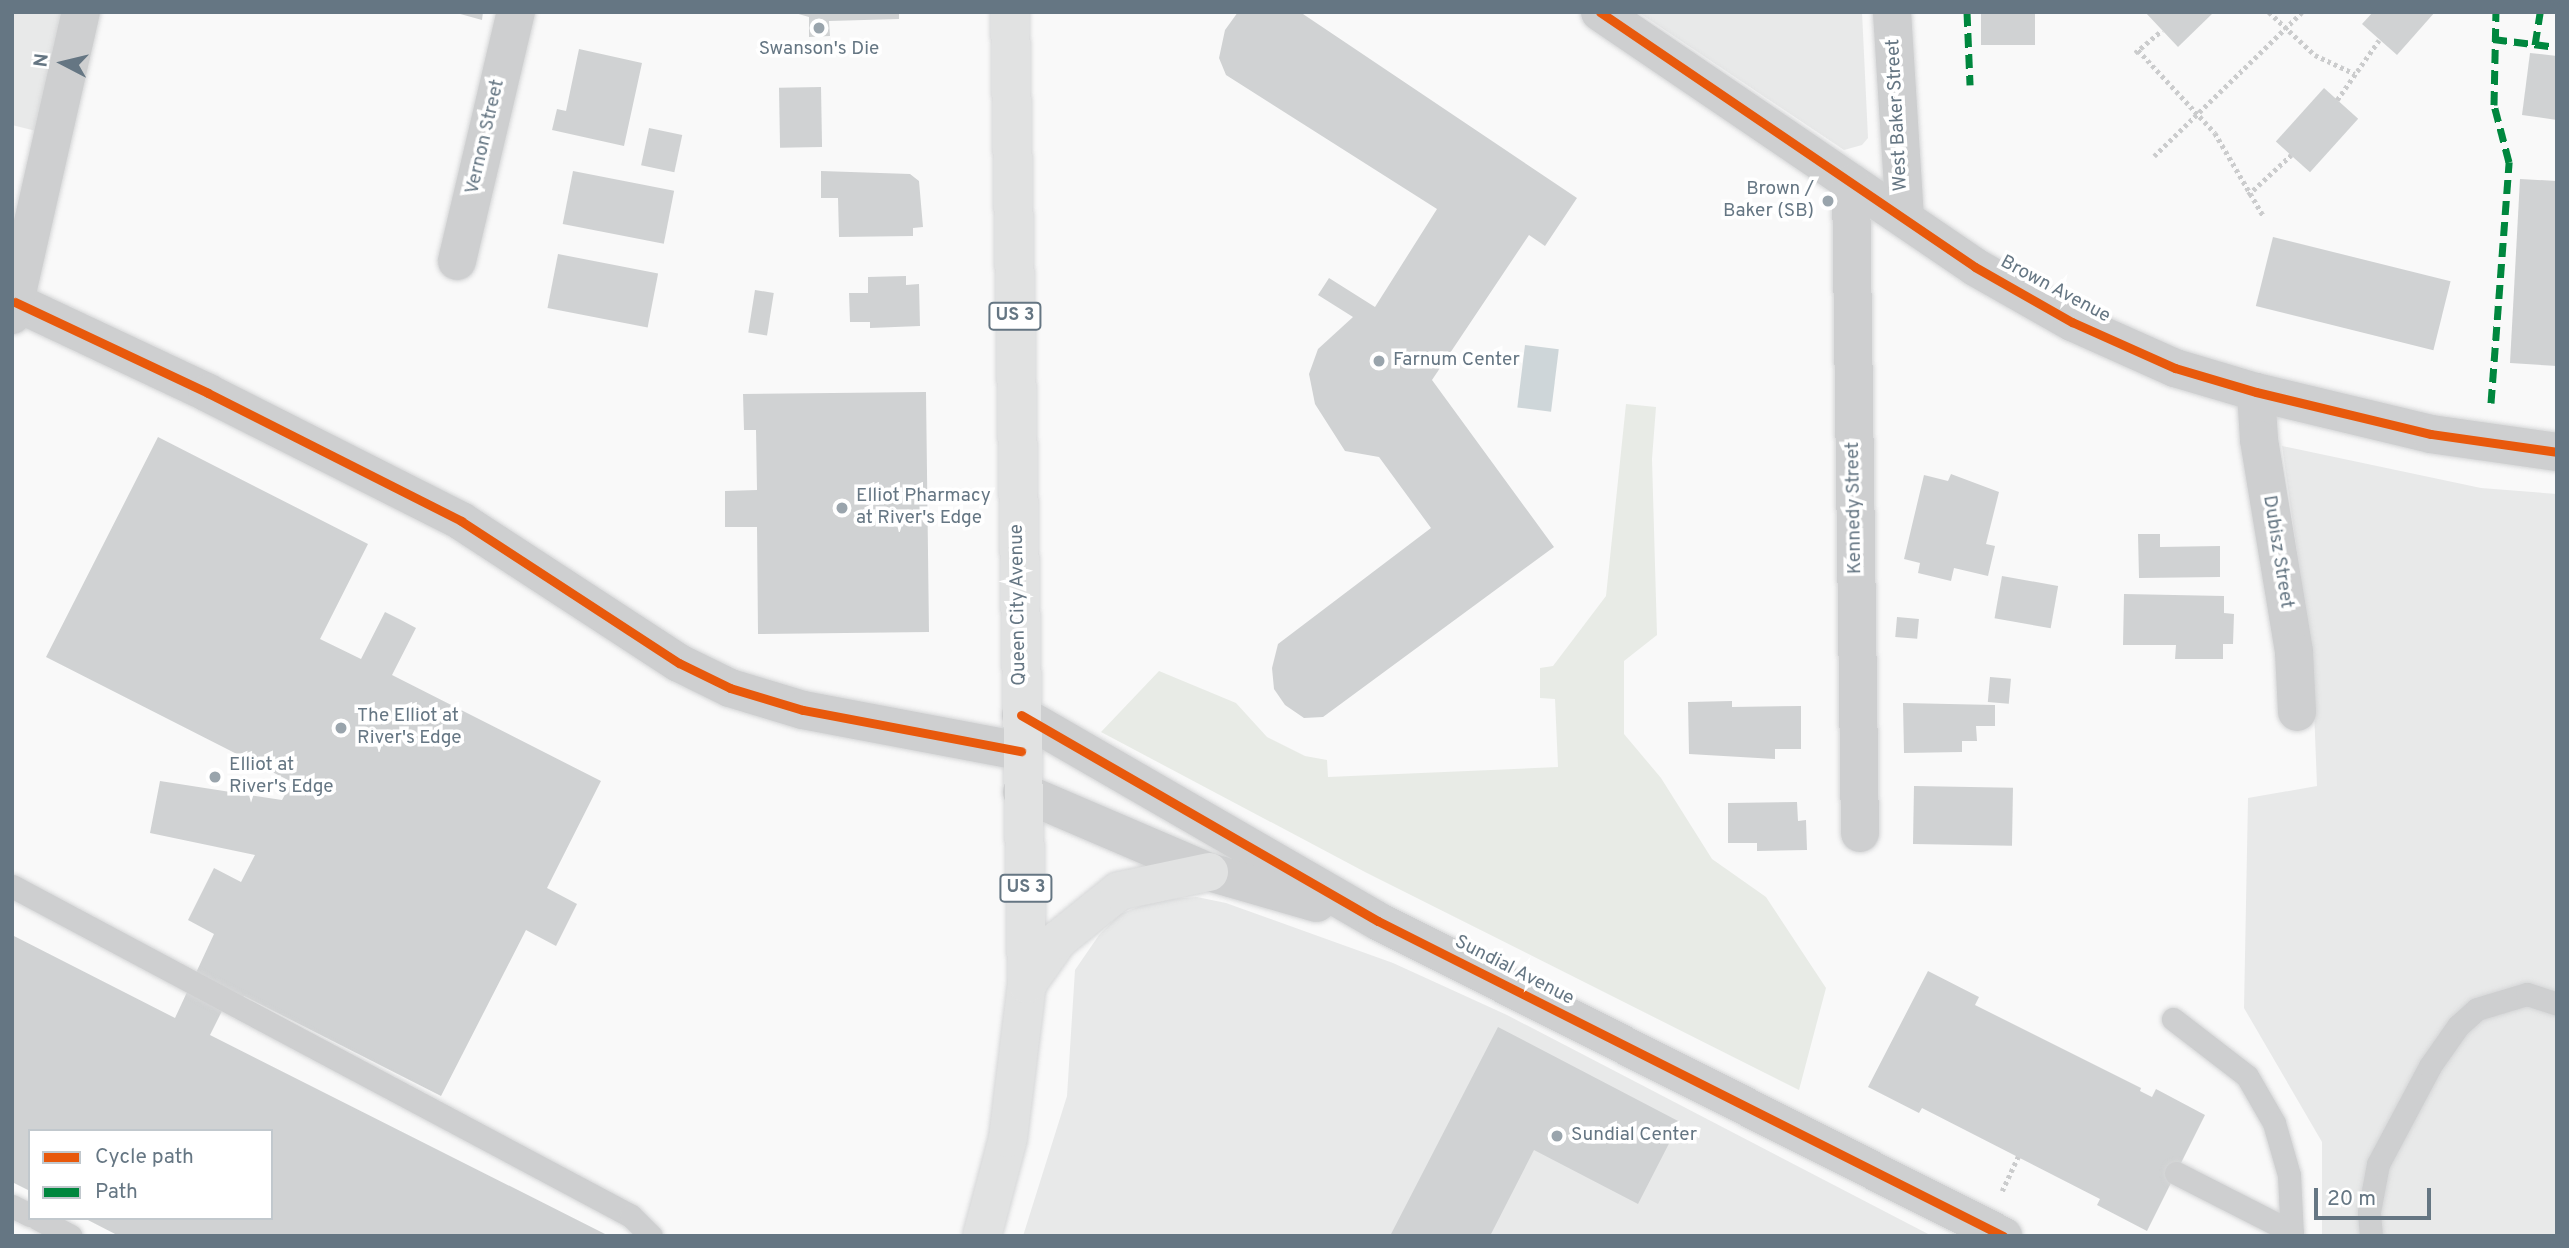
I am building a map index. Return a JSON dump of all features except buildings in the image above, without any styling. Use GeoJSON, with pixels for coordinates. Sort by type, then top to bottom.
{"type":"FeatureCollection","features":[{"type":"Feature","properties":{"kind":"main road","name":"Queen City Avenue"},"geometry":{"type":"LineString","coordinates":[[982,1236],[1008,1138],[1027,984],[1010,12]]}},
{"type":"Feature","properties":{"kind":"main road"},"geometry":{"type":"LineString","coordinates":[[1027,984],[1058,940],[1119,891],[1209,872]]}},
{"type":"Feature","properties":{"kind":"street"},"geometry":{"type":"LineString","coordinates":[[14,309],[81,12]]}},
{"type":"Feature","properties":{"kind":"street","name":"Vernon Street"},"geometry":{"type":"LineString","coordinates":[[457,261],[516,12]]}},
{"type":"Feature","properties":{"kind":"street","name":"Brown Avenue"},"geometry":{"type":"LineString","coordinates":[[1600,12],[1975,267],[2072,322],[2175,368],[2256,392],[2431,434],[2557,452]]}},
{"type":"Feature","properties":{"kind":"street","name":"West Baker Street"},"geometry":{"type":"LineString","coordinates":[[1892,12],[1905,217]]}},
{"type":"Feature","properties":{"kind":"street","name":"Kennedy Street"},"geometry":{"type":"LineString","coordinates":[[1851,183],[1860,833]]}},
{"type":"Feature","properties":{"kind":"street","name":"Sundial Avenue"},"geometry":{"type":"LineString","coordinates":[[14,309],[208,393],[461,521],[679,663],[730,688],[803,709],[1021,733],[1378,921],[2003,1236]]}},
{"type":"Feature","properties":{"kind":"street","name":"Dubisz Street"},"geometry":{"type":"LineString","coordinates":[[2256,392],[2259,440],[2294,652],[2297,712]]}},
{"type":"Feature","properties":{"kind":"street","name":"Sundial Avenue"},"geometry":{"type":"LineString","coordinates":[[1022,792],[1209,872],[1378,921]]}},
{"type":"Feature","properties":{"kind":"lane"},"geometry":{"type":"LineString","coordinates":[[12,886],[631,1216],[651,1236]]}},
{"type":"Feature","properties":{"kind":"lane"},"geometry":{"type":"LineString","coordinates":[[2371,1236],[2369,1212],[2378,1164],[2430,1066],[2458,1026],[2477,1009],[2527,995],[2557,1004]]}},
{"type":"Feature","properties":{"kind":"lane"},"geometry":{"type":"LineString","coordinates":[[2173,1018],[2247,1076],[2274,1124],[2289,1175],[2292,1234]]}},
{"type":"Feature","properties":{"kind":"lane"},"geometry":{"type":"LineString","coordinates":[[2176,1173],[2292,1234]]}},
{"type":"Feature","properties":{"kind":"lane"},"geometry":{"type":"LineString","coordinates":[[12,1206],[28,1214]]}},
{"type":"Feature","properties":{"kind":"lane"},"geometry":{"type":"LineString","coordinates":[[41,1220],[72,1236]]}},
{"type":"Feature","properties":{"kind":"path"},"geometry":{"type":"LineString","coordinates":[[2269,12],[2315,55],[2355,74]]}},
{"type":"Feature","properties":{"kind":"path"},"geometry":{"type":"LineString","coordinates":[[2154,156],[2200,115],[2302,12]]}},
{"type":"Feature","properties":{"kind":"path"},"geometry":{"type":"LineString","coordinates":[[2162,30],[2137,51],[2200,115],[2264,217]]}},
{"type":"Feature","properties":{"kind":"path"},"geometry":{"type":"LineString","coordinates":[[2337,100],[2379,40]]}},
{"type":"Feature","properties":{"kind":"path"},"geometry":{"type":"LineString","coordinates":[[2250,193],[2291,155]]}},
{"type":"Feature","properties":{"kind":"path"},"geometry":{"type":"LineString","coordinates":[[2011,1196],[2000,1190],[2018,1157]]}},
{"type":"Feature","properties":{"kind":"shaded area"},"geometry":{"type":"Polygon","coordinates":[[[12,12],[63,12],[36,131],[12,125],[12,12]]]}},
{"type":"Feature","properties":{"kind":"shaded area"},"geometry":{"type":"Polygon","coordinates":[[[1638,12],[1862,12],[1868,138],[1862,145],[1844,150],[1638,12]]]}},
{"type":"Feature","properties":{"kind":"shaded area"},"geometry":{"type":"Polygon","coordinates":[[[1525,345],[1559,349],[1551,412],[1517,408],[1525,345]]]}},
{"type":"Feature","properties":{"kind":"shaded area"},"geometry":{"type":"Polygon","coordinates":[[[1626,404],[1656,407],[1652,459],[1657,635],[1624,661],[1624,734],[1661,778],[1712,859],[1766,897],[1826,988],[1799,1090],[1365,872],[1101,732],[1159,671],[1236,703],[1267,737],[1305,756],[1327,760],[1328,777],[1558,767],[1555,699],[1540,698],[1540,668],[1553,666],[1606,596],[1626,404]]]}},
{"type":"Feature","properties":{"kind":"shaded area"},"geometry":{"type":"Polygon","coordinates":[[[2282,446],[2481,488],[2557,494],[2557,1236],[2322,1236],[2322,1142],[2244,1008],[2248,798],[2317,786],[2312,657],[2282,446]]]}},
{"type":"Feature","properties":{"kind":"shaded area","name":"Sundial Center"},"geometry":{"type":"Polygon","coordinates":[[[1197,897],[1226,903],[1393,963],[1507,1015],[1932,1236],[1023,1236],[1067,1096],[1075,970],[1099,935],[1120,914],[1156,900],[1197,897]]]}},
{"type":"Feature","properties":{"kind":"marked path"},"geometry":{"type":"LineString","coordinates":[[1967,12],[1970,85]]}},
{"type":"Feature","properties":{"kind":"marked path"},"geometry":{"type":"LineString","coordinates":[[2491,403],[2509,162],[2494,105],[2496,12]]}},
{"type":"Feature","properties":{"kind":"marked path"},"geometry":{"type":"LineString","coordinates":[[2535,45],[2540,12]]}},
{"type":"Feature","properties":{"kind":"marked path"},"geometry":{"type":"LineString","coordinates":[[2493,39],[2557,47]]}},
{"type":"Feature","properties":{"kind":"cycle path"},"geometry":{"type":"LineString","coordinates":[[1600,12],[1975,267],[2072,322],[2175,368],[2256,392],[2431,434],[2557,452]]}},
{"type":"Feature","properties":{"kind":"cycle path"},"geometry":{"type":"LineString","coordinates":[[15,302],[208,393],[461,521],[679,663],[730,688],[803,710],[1021,751]]}},
{"type":"Feature","properties":{"kind":"cycle path"},"geometry":{"type":"LineString","coordinates":[[1021,715],[1378,921],[2003,1236]]}},
{"type":"Feature","properties":{"kind":"place","name":"Swanson's Die"},"geometry":{"type":"Point","coordinates":[819,28]}},
{"type":"Feature","properties":{"kind":"place","name":"Brown / Baker (SB)"},"geometry":{"type":"Point","coordinates":[1828,201]}},
{"type":"Feature","properties":{"kind":"place","name":"Farnum Center"},"geometry":{"type":"Point","coordinates":[1379,361]}},
{"type":"Feature","properties":{"kind":"place","name":"Elliot Pharmacy at River's Edge"},"geometry":{"type":"Point","coordinates":[842,508]}},
{"type":"Feature","properties":{"kind":"place","name":"The Elliot at River's Edge"},"geometry":{"type":"Point","coordinates":[341,728]}},
{"type":"Feature","properties":{"kind":"place","name":"Elliot at River's Edge"},"geometry":{"type":"Point","coordinates":[215,777]}},
{"type":"Feature","properties":{"kind":"place","name":"Sundial Center"},"geometry":{"type":"Point","coordinates":[1557,1136]}}]}
